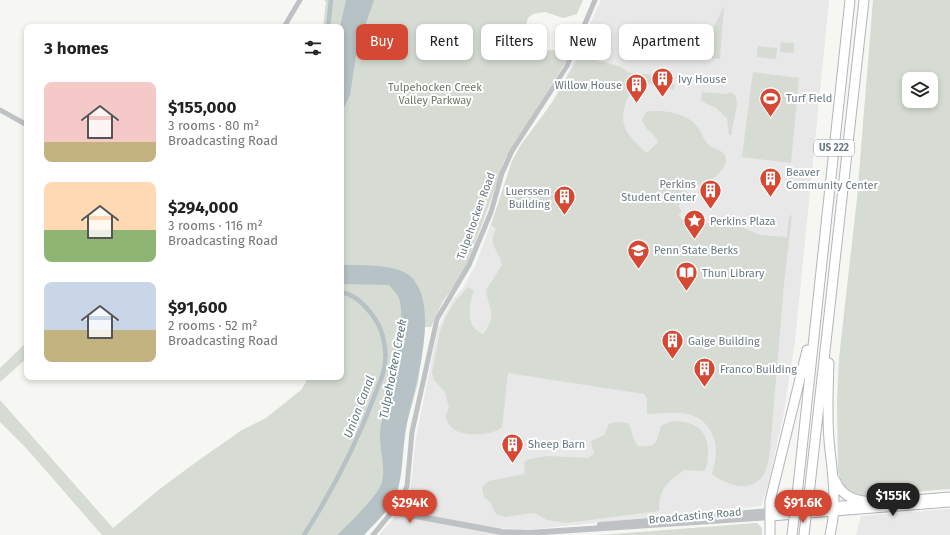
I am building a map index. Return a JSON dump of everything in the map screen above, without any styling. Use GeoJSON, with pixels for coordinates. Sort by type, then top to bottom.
{"type":"FeatureCollection","features":[{"type":"Feature","properties":{"kind":"highway","name":"US 222"},"geometry":{"type":"LineString","coordinates":[[792,535],[850,0]]}},
{"type":"Feature","properties":{"kind":"highway","name":"US 222"},"geometry":{"type":"LineString","coordinates":[[804,535],[864,0]]}},
{"type":"Feature","properties":{"kind":"highway"},"geometry":{"type":"LineString","coordinates":[[830,535],[834,509],[828,411],[833,271]]}},
{"type":"Feature","properties":{"kind":"highway"},"geometry":{"type":"LineString","coordinates":[[770,535],[771,496],[804,363],[818,296]]}},
{"type":"Feature","properties":{"kind":"highway"},"geometry":{"type":"LineString","coordinates":[[832,473],[839,489],[847,496],[859,501],[880,503]]}},
{"type":"Feature","properties":{"kind":"main road","name":"Broadcasting Road"},"geometry":{"type":"LineString","coordinates":[[834,509],[950,496]]}},
{"type":"Feature","properties":{"kind":"main road","name":"Broadcasting Road"},"geometry":{"type":"LineString","coordinates":[[770,514],[950,503]]}},
{"type":"Feature","properties":{"kind":"street"},"geometry":{"type":"LineString","coordinates":[[286,24],[300,0]]}},
{"type":"Feature","properties":{"kind":"street","name":"Tulpehocken Road"},"geometry":{"type":"LineString","coordinates":[[373,535],[401,502],[407,486],[412,432],[437,319],[469,265],[491,212],[502,173],[512,151],[567,66],[595,0]]}},
{"type":"Feature","properties":{"kind":"street"},"geometry":{"type":"LineString","coordinates":[[0,110],[24,123]]}},
{"type":"Feature","properties":{"kind":"street","name":"Broadcasting Road"},"geometry":{"type":"LineString","coordinates":[[394,512],[502,532],[536,533],[634,521],[770,514]]}},
{"type":"Feature","properties":{"kind":"shaded area","name":"Penn State Berks"},"geometry":{"type":"Polygon","coordinates":[[[601,0],[829,0],[795,341],[783,417],[768,485],[761,506],[523,530],[502,528],[499,535],[379,535],[402,509],[410,492],[416,438],[438,328],[452,300],[463,288],[476,264],[498,205],[512,161],[561,88],[574,60],[611,60],[611,24],[590,24],[601,0]]]}},
{"type":"Feature","properties":{"kind":"shaded area"},"geometry":{"type":"Polygon","coordinates":[[[950,509],[950,535],[856,535],[861,516],[950,509]]]}},
{"type":"Feature","properties":{"kind":"green space","name":"Tulpehocken Creek Valley Parkway"},"geometry":{"type":"Polygon","coordinates":[[[324,0],[583,0],[577,14],[563,18],[545,12],[533,14],[528,18],[526,24],[481,24],[481,60],[547,60],[547,50],[555,51],[555,60],[567,60],[504,161],[467,264],[456,284],[443,301],[431,327],[425,327],[418,383],[407,423],[396,494],[386,510],[364,535],[102,535],[27,449],[0,422],[0,400],[113,528],[161,488],[199,460],[242,430],[266,418],[301,390],[307,380],[344,380],[344,24],[323,24],[326,2],[324,0]]]}},
{"type":"Feature","properties":{"kind":"green space"},"geometry":{"type":"Polygon","coordinates":[[[873,0],[950,0],[950,489],[864,496],[856,494],[845,487],[838,473],[837,401],[839,358],[857,198],[873,0]]]}},
{"type":"Feature","properties":{"kind":"green space"},"geometry":{"type":"Polygon","coordinates":[[[724,6],[720,59],[714,58],[714,27],[724,6]]]}},
{"type":"Feature","properties":{"kind":"green space"},"geometry":{"type":"Polygon","coordinates":[[[781,42],[794,43],[794,53],[780,52],[781,42]]]}},
{"type":"Feature","properties":{"kind":"green space"},"geometry":{"type":"Polygon","coordinates":[[[758,46],[777,48],[776,59],[757,57],[758,46]]]}},
{"type":"Feature","properties":{"kind":"green space"},"geometry":{"type":"Polygon","coordinates":[[[577,60],[593,60],[621,67],[630,73],[655,75],[667,78],[675,86],[673,90],[648,83],[632,88],[624,108],[623,117],[626,131],[631,138],[647,153],[658,142],[655,136],[643,124],[642,120],[646,112],[659,111],[673,113],[686,117],[692,121],[698,127],[708,144],[722,152],[726,158],[726,162],[722,169],[714,178],[684,189],[694,199],[690,204],[685,200],[678,206],[682,211],[678,215],[689,226],[693,221],[696,224],[730,222],[730,225],[737,224],[739,221],[740,227],[761,235],[787,237],[789,218],[792,214],[784,283],[770,453],[765,472],[754,484],[747,486],[733,485],[712,474],[716,456],[716,445],[715,440],[706,424],[699,418],[683,413],[647,414],[647,398],[644,394],[508,373],[502,427],[484,434],[463,433],[452,428],[445,417],[449,408],[445,392],[434,380],[432,373],[440,331],[453,304],[468,287],[474,291],[469,309],[473,326],[477,331],[483,334],[488,328],[491,313],[486,290],[502,265],[493,244],[496,229],[491,225],[512,161],[520,146],[552,103],[577,60]]]}},
{"type":"Feature","properties":{"kind":"green space","name":"Turf Field"},"geometry":{"type":"Polygon","coordinates":[[[753,72],[799,78],[791,163],[742,157],[753,72]]]}},
{"type":"Feature","properties":{"kind":"green space"},"geometry":{"type":"Polygon","coordinates":[[[702,92],[727,94],[730,92],[736,96],[737,104],[731,135],[729,135],[727,118],[716,108],[701,101],[702,92]]]}},
{"type":"Feature","properties":{"kind":"green space"},"geometry":{"type":"Polygon","coordinates":[[[24,345],[24,361],[0,382],[0,368],[24,345]]]}},
{"type":"Feature","properties":{"kind":"green space"},"geometry":{"type":"Polygon","coordinates":[[[672,421],[680,421],[693,425],[702,432],[707,444],[708,462],[704,471],[684,470],[668,483],[660,497],[659,511],[566,523],[547,520],[534,513],[505,517],[496,514],[490,502],[484,497],[482,487],[489,481],[525,474],[524,462],[529,459],[548,456],[588,458],[594,454],[591,441],[604,435],[609,424],[616,422],[628,423],[638,446],[649,446],[653,445],[657,440],[661,426],[672,421]]]}},
{"type":"Feature","properties":{"kind":"green space"},"geometry":{"type":"Polygon","coordinates":[[[757,523],[762,528],[762,535],[600,535],[757,523]]]}},
{"type":"Feature","properties":{"kind":"water"},"geometry":{"type":"Polygon","coordinates":[[[346,0],[374,0],[366,24],[356,24],[356,56],[350,95],[344,108],[344,24],[341,24],[346,0]]]}},
{"type":"Feature","properties":{"kind":"water","name":"Tulpehocken Creek"},"geometry":{"type":"Polygon","coordinates":[[[344,265],[386,267],[403,271],[409,275],[419,288],[424,305],[425,324],[420,368],[405,432],[399,487],[390,506],[364,535],[337,535],[368,503],[378,490],[383,479],[380,428],[391,396],[393,362],[401,316],[399,298],[389,285],[344,284],[344,265]]]}},
{"type":"Feature","properties":{"kind":"waterway","name":"Union Canal"},"geometry":{"type":"LineString","coordinates":[[328,24],[331,0]]}},
{"type":"Feature","properties":{"kind":"waterway","name":"Union Canal"},"geometry":{"type":"LineString","coordinates":[[304,535],[325,501],[353,448],[382,378],[384,367],[385,349],[383,336],[378,323],[361,302],[344,293]]}},
{"type":"Feature","properties":{"kind":"place","name":"Ivy House"},"geometry":{"type":"Point","coordinates":[663,98]}},
{"type":"Feature","properties":{"kind":"place","name":"Willow House"},"geometry":{"type":"Point","coordinates":[637,104]}},
{"type":"Feature","properties":{"kind":"place","name":"Turf Field"},"geometry":{"type":"Point","coordinates":[771,118]}},
{"type":"Feature","properties":{"kind":"place","name":"Beaver Community Center"},"geometry":{"type":"Point","coordinates":[771,198]}},
{"type":"Feature","properties":{"kind":"place","name":"Perkins Student Center"},"geometry":{"type":"Point","coordinates":[711,210]}},
{"type":"Feature","properties":{"kind":"place","name":"Luerssen Building"},"geometry":{"type":"Point","coordinates":[565,216]}},
{"type":"Feature","properties":{"kind":"place","name":"Perkins Plaza"},"geometry":{"type":"Point","coordinates":[694,240]}},
{"type":"Feature","properties":{"kind":"place","name":"Penn State Berks"},"geometry":{"type":"Point","coordinates":[638,270]}},
{"type":"Feature","properties":{"kind":"place","name":"Thun Library"},"geometry":{"type":"Point","coordinates":[686,292]}},
{"type":"Feature","properties":{"kind":"place","name":"Gaige Building"},"geometry":{"type":"Point","coordinates":[673,360]}},
{"type":"Feature","properties":{"kind":"place","name":"Franco Building"},"geometry":{"type":"Point","coordinates":[705,388]}},
{"type":"Feature","properties":{"kind":"place","name":"Sheep Barn"},"geometry":{"type":"Point","coordinates":[513,464]}}]}
